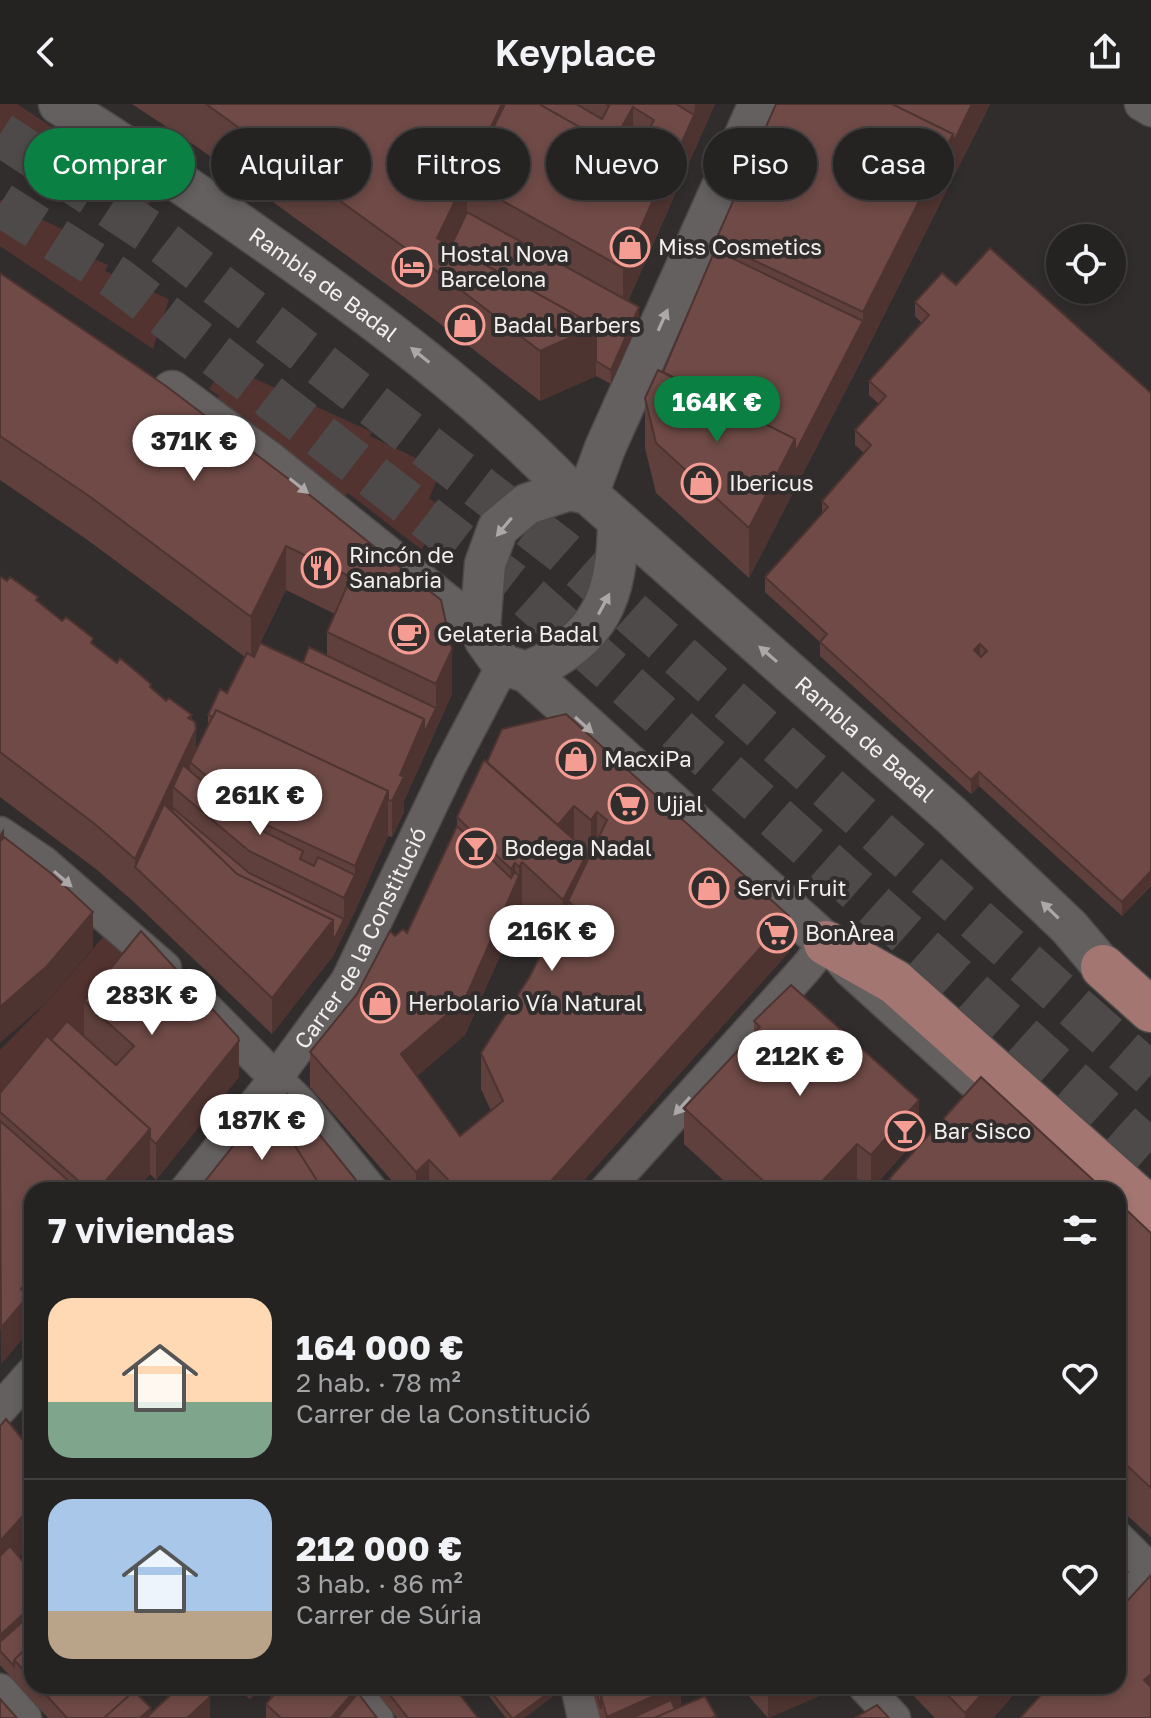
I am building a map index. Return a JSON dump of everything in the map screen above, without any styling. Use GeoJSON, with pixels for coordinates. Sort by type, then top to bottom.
{"type":"FeatureCollection","features":[{"type":"Feature","properties":{"kind":"main road"},"geometry":{"type":"LineString","coordinates":[[826,943],[895,982],[1098,1182]]}},
{"type":"Feature","properties":{"kind":"main road"},"geometry":{"type":"LineString","coordinates":[[1103,967],[1151,1010]]}},
{"type":"Feature","properties":{"kind":"street","name":"Rambla de Badal"},"geometry":{"type":"LineString","coordinates":[[59,104],[212,204],[398,338],[481,404],[952,816],[1069,927],[1103,967]]}},
{"type":"Feature","properties":{"kind":"street"},"geometry":{"type":"LineString","coordinates":[[759,104],[605,448],[579,492],[527,504],[498,528],[485,564],[480,627],[485,640],[515,668],[826,943],[973,1102],[1080,1182]]}},
{"type":"Feature","properties":{"kind":"street"},"geometry":{"type":"LineString","coordinates":[[1141,104],[1151,110]]}},
{"type":"Feature","properties":{"kind":"street"},"geometry":{"type":"LineString","coordinates":[[143,372],[269,462],[447,605],[480,627]]}},
{"type":"Feature","properties":{"kind":"street"},"geometry":{"type":"LineString","coordinates":[[515,668],[555,660],[576,644],[594,624],[611,592],[618,552],[618,521]]}},
{"type":"Feature","properties":{"kind":"street","name":"Carrer de la Constitució"},"geometry":{"type":"LineString","coordinates":[[192,1182],[276,1078],[347,981],[450,766],[515,668]]}},
{"type":"Feature","properties":{"kind":"street"},"geometry":{"type":"LineString","coordinates":[[0,833],[43,862],[145,949],[276,1078],[364,1182]]}},
{"type":"Feature","properties":{"kind":"street"},"geometry":{"type":"LineString","coordinates":[[613,1182],[826,943]]}},
{"type":"Feature","properties":{"kind":"street"},"geometry":{"type":"LineString","coordinates":[[0,1409],[24,1382]]}},
{"type":"Feature","properties":{"kind":"street"},"geometry":{"type":"LineString","coordinates":[[1126,1546],[1151,1571],[1126,1601]]}},
{"type":"Feature","properties":{"kind":"street"},"geometry":{"type":"LineString","coordinates":[[0,1690],[25,1718]]}},
{"type":"Feature","properties":{"kind":"street"},"geometry":{"type":"LineString","coordinates":[[362,1694],[381,1718]]}},
{"type":"Feature","properties":{"kind":"street"},"geometry":{"type":"LineString","coordinates":[[579,1694],[584,1718]]}},
{"type":"Feature","properties":{"kind":"street"},"geometry":{"type":"LineString","coordinates":[[872,1694],[894,1718]]}},
{"type":"Feature","properties":{"kind":"shaded area"},"geometry":{"type":"Polygon","coordinates":[[[0,104],[17,104],[53,128],[24,128],[24,151],[0,140],[0,104]]]}},
{"type":"Feature","properties":{"kind":"shaded area"},"geometry":{"type":"Polygon","coordinates":[[[0,200],[77,236],[71,249],[108,265],[105,271],[169,299],[153,349],[0,246],[0,200]]]}},
{"type":"Feature","properties":{"kind":"shaded area"},"geometry":{"type":"Polygon","coordinates":[[[225,365],[372,432],[370,436],[441,470],[429,499],[441,505],[422,550],[348,493],[344,497],[216,401],[219,396],[209,389],[225,365]]]}},
{"type":"Feature","properties":{"kind":"shaded area"},"geometry":{"type":"Polygon","coordinates":[[[104,936],[141,967],[0,1131],[0,1050],[104,936]]]}},
{"type":"Feature","properties":{"kind":"building"},"geometry":{"type":"Polygon","coordinates":[[[206,104],[502,104],[490,128],[387,128],[387,200],[455,200],[437,238],[596,326],[540,351],[339,200],[371,200],[371,128],[239,128],[206,104]]]}},
{"type":"Feature","properties":{"kind":"building"},"geometry":{"type":"Polygon","coordinates":[[[505,104],[539,104],[581,128],[546,128],[546,200],[653,200],[623,268],[501,200],[530,200],[530,128],[493,128],[505,104]]]}},
{"type":"Feature","properties":{"kind":"building"},"geometry":{"type":"Polygon","coordinates":[[[539,104],[576,104],[602,119],[609,106],[606,104],[676,104],[694,115],[687,131],[687,128],[650,128],[654,120],[633,107],[621,128],[581,128],[539,104]]]}},
{"type":"Feature","properties":{"kind":"building"},"geometry":{"type":"Polygon","coordinates":[[[776,104],[892,104],[941,128],[833,128],[833,200],[920,200],[863,312],[715,242],[734,200],[817,200],[817,128],[765,128],[776,104]]]}},
{"type":"Feature","properties":{"kind":"building"},"geometry":{"type":"Polygon","coordinates":[[[892,104],[972,104],[954,141],[954,128],[941,128],[892,104]]]}},
{"type":"Feature","properties":{"kind":"building"},"geometry":{"type":"Polygon","coordinates":[[[467,212],[639,307],[611,370],[596,361],[596,326],[451,246],[467,212]]]}},
{"type":"Feature","properties":{"kind":"building"},"geometry":{"type":"Polygon","coordinates":[[[990,248],[1046,298],[1046,304],[1052,304],[1151,393],[1151,871],[1122,902],[979,772],[971,780],[820,642],[827,634],[765,577],[828,507],[822,501],[871,445],[855,430],[886,396],[869,381],[929,315],[915,302],[942,273],[956,285],[990,248]],[[980,644],[974,650],[981,657],[987,651],[980,644]]]}},
{"type":"Feature","properties":{"kind":"building"},"geometry":{"type":"Polygon","coordinates":[[[715,250],[863,321],[795,453],[795,439],[663,372],[715,250]]]}},
{"type":"Feature","properties":{"kind":"building"},"geometry":{"type":"Polygon","coordinates":[[[0,273],[166,386],[441,600],[452,649],[436,684],[327,632],[351,577],[286,546],[251,617],[89,496],[0,436],[0,273]]]}},
{"type":"Feature","properties":{"kind":"building"},"geometry":{"type":"Polygon","coordinates":[[[658,370],[795,439],[749,528],[656,443],[645,398],[658,370]]]}},
{"type":"Feature","properties":{"kind":"building"},"geometry":{"type":"Polygon","coordinates":[[[0,576],[7,581],[10,577],[38,597],[36,600],[62,621],[66,617],[93,638],[91,643],[117,663],[120,658],[166,701],[169,698],[192,715],[188,718],[195,722],[196,729],[135,859],[96,825],[0,752],[0,576]]]}},
{"type":"Feature","properties":{"kind":"building"},"geometry":{"type":"Polygon","coordinates":[[[260,643],[424,719],[400,775],[404,777],[392,801],[388,800],[388,791],[216,710],[213,717],[208,715],[220,689],[227,693],[247,653],[254,657],[260,643]]]}},
{"type":"Feature","properties":{"kind":"building"},"geometry":{"type":"Polygon","coordinates":[[[309,647],[436,708],[424,734],[424,719],[303,663],[309,647]]]}},
{"type":"Feature","properties":{"kind":"building"},"geometry":{"type":"Polygon","coordinates":[[[216,710],[388,791],[355,866],[260,822],[190,762],[216,710]]]}},
{"type":"Feature","properties":{"kind":"building"},"geometry":{"type":"Polygon","coordinates":[[[566,714],[789,916],[550,1182],[450,1182],[429,1160],[416,1172],[310,1052],[357,994],[390,931],[395,936],[403,929],[407,933],[457,826],[511,878],[515,872],[519,876],[465,999],[401,1054],[460,1136],[503,1101],[481,1053],[530,976],[559,918],[567,925],[580,912],[568,901],[607,820],[597,812],[591,820],[574,806],[558,825],[487,762],[502,729],[566,714]]]}},
{"type":"Feature","properties":{"kind":"building"},"geometry":{"type":"Polygon","coordinates":[[[484,760],[588,852],[563,900],[522,862],[519,867],[515,863],[511,869],[457,817],[484,760]]]}},
{"type":"Feature","properties":{"kind":"building"},"geometry":{"type":"Polygon","coordinates":[[[183,765],[260,830],[303,851],[300,859],[314,866],[318,857],[355,875],[344,898],[249,851],[173,787],[183,765]]]}},
{"type":"Feature","properties":{"kind":"building"},"geometry":{"type":"Polygon","coordinates":[[[164,804],[237,874],[333,920],[272,998],[135,867],[164,804]]]}},
{"type":"Feature","properties":{"kind":"building"},"geometry":{"type":"Polygon","coordinates":[[[173,808],[249,873],[344,919],[333,942],[333,920],[237,874],[172,811],[173,808]]]}},
{"type":"Feature","properties":{"kind":"building"},"geometry":{"type":"Polygon","coordinates":[[[4,837],[52,874],[93,912],[47,966],[0,1007],[0,842],[4,837]]]}},
{"type":"Feature","properties":{"kind":"building"},"geometry":{"type":"Polygon","coordinates":[[[141,931],[239,1041],[156,1144],[150,1138],[150,1129],[51,1040],[67,1021],[116,1065],[134,1046],[84,1001],[141,931]]]}},
{"type":"Feature","properties":{"kind":"building"},"geometry":{"type":"Polygon","coordinates":[[[791,985],[919,1100],[871,1155],[857,1144],[821,1182],[764,1182],[684,1108],[760,1027],[754,1021],[791,985]]]}},
{"type":"Feature","properties":{"kind":"building"},"geometry":{"type":"Polygon","coordinates":[[[47,1036],[150,1129],[105,1182],[80,1182],[0,1112],[0,1093],[47,1036]]]}},
{"type":"Feature","properties":{"kind":"building"},"geometry":{"type":"Polygon","coordinates":[[[981,1077],[1095,1182],[893,1182],[889,1179],[981,1077]]]}},
{"type":"Feature","properties":{"kind":"building"},"geometry":{"type":"Polygon","coordinates":[[[287,1094],[358,1182],[318,1182],[270,1115],[287,1094]]]}},
{"type":"Feature","properties":{"kind":"building"},"geometry":{"type":"Polygon","coordinates":[[[264,1107],[295,1146],[318,1182],[204,1182],[264,1107]]]}},
{"type":"Feature","properties":{"kind":"building"},"geometry":{"type":"Polygon","coordinates":[[[0,1121],[70,1182],[24,1182],[24,1285],[21,1289],[24,1301],[1,1328],[0,1121]]]}},
{"type":"Feature","properties":{"kind":"building"},"geometry":{"type":"Polygon","coordinates":[[[1126,1210],[1151,1233],[1151,1488],[1126,1465],[1126,1210]]]}},
{"type":"Feature","properties":{"kind":"building"},"geometry":{"type":"Polygon","coordinates":[[[6,1419],[24,1441],[24,1515],[0,1541],[0,1426],[6,1419]]]}},
{"type":"Feature","properties":{"kind":"building"},"geometry":{"type":"Polygon","coordinates":[[[10,1546],[24,1563],[24,1613],[0,1635],[0,1556],[10,1546]]]}},
{"type":"Feature","properties":{"kind":"building"},"geometry":{"type":"Polygon","coordinates":[[[1151,1575],[1151,1674],[1144,1680],[1151,1687],[1151,1718],[1020,1718],[1042,1694],[1126,1694],[1126,1602],[1151,1575]]]}},
{"type":"Feature","properties":{"kind":"building"},"geometry":{"type":"Polygon","coordinates":[[[24,1620],[24,1651],[14,1660],[14,1666],[0,1651],[0,1642],[24,1620]]]}},
{"type":"Feature","properties":{"kind":"building"},"geometry":{"type":"Polygon","coordinates":[[[24,1651],[24,1671],[14,1660],[24,1651]]]}},
{"type":"Feature","properties":{"kind":"building"},"geometry":{"type":"Polygon","coordinates":[[[45,1694],[131,1694],[104,1718],[67,1718],[45,1694]]]}},
{"type":"Feature","properties":{"kind":"building"},"geometry":{"type":"Polygon","coordinates":[[[131,1694],[137,1694],[151,1708],[140,1718],[104,1718],[131,1694]]]}},
{"type":"Feature","properties":{"kind":"building"},"geometry":{"type":"Polygon","coordinates":[[[172,1694],[207,1694],[210,1697],[187,1718],[146,1718],[172,1694]]]}},
{"type":"Feature","properties":{"kind":"building"},"geometry":{"type":"Polygon","coordinates":[[[274,1694],[352,1694],[331,1718],[281,1718],[266,1704],[274,1694]]]}},
{"type":"Feature","properties":{"kind":"building"},"geometry":{"type":"Polygon","coordinates":[[[359,1694],[377,1718],[337,1718],[359,1694]]]}},
{"type":"Feature","properties":{"kind":"building"},"geometry":{"type":"Polygon","coordinates":[[[389,1694],[459,1694],[478,1718],[408,1718],[389,1694]]]}},
{"type":"Feature","properties":{"kind":"building"},"geometry":{"type":"Polygon","coordinates":[[[492,1694],[547,1694],[514,1718],[492,1694]]]}},
{"type":"Feature","properties":{"kind":"building"},"geometry":{"type":"Polygon","coordinates":[[[605,1694],[658,1694],[607,1717],[601,1696],[605,1694]]]}},
{"type":"Feature","properties":{"kind":"building"},"geometry":{"type":"Polygon","coordinates":[[[947,1694],[982,1694],[965,1713],[947,1694]]]}},
{"type":"Feature","properties":{"kind":"building"},"geometry":{"type":"Polygon","coordinates":[[[705,1696],[716,1716],[654,1718],[705,1696]]]}},
{"type":"Feature","properties":{"kind":"building"},"geometry":{"type":"Polygon","coordinates":[[[0,1699],[17,1718],[0,1718],[0,1699]]]}},
{"type":"Feature","properties":{"kind":"building"},"geometry":{"type":"Polygon","coordinates":[[[671,1700],[675,1709],[654,1718],[632,1718],[671,1700]]]}},
{"type":"Feature","properties":{"kind":"building"},"geometry":{"type":"Polygon","coordinates":[[[877,1705],[889,1718],[855,1718],[877,1705]]]}},
{"type":"Feature","properties":{"kind":"tunnel"},"geometry":{"type":"LineString","coordinates":[[0,134],[151,233],[563,552],[1151,1075]]}},
{"type":"Feature","properties":{"kind":"tunnel"},"geometry":{"type":"LineString","coordinates":[[0,204],[116,278],[525,594],[1151,1152]]}},
{"type":"Feature","properties":{"kind":"place","name":"Miss Cosmetics"},"geometry":{"type":"Point","coordinates":[630,247]}},
{"type":"Feature","properties":{"kind":"place","name":"Hostal Nova Barcelona"},"geometry":{"type":"Point","coordinates":[412,267]}},
{"type":"Feature","properties":{"kind":"place","name":"Badal Barbers"},"geometry":{"type":"Point","coordinates":[465,325]}},
{"type":"Feature","properties":{"kind":"place","name":"Ibericus"},"geometry":{"type":"Point","coordinates":[701,483]}},
{"type":"Feature","properties":{"kind":"place","name":"Rincón de Sanabria"},"geometry":{"type":"Point","coordinates":[321,568]}},
{"type":"Feature","properties":{"kind":"place","name":"Gelateria Badal"},"geometry":{"type":"Point","coordinates":[409,634]}},
{"type":"Feature","properties":{"kind":"place","name":"MacxiPa"},"geometry":{"type":"Point","coordinates":[576,759]}},
{"type":"Feature","properties":{"kind":"place","name":"Ujjal"},"geometry":{"type":"Point","coordinates":[628,804]}},
{"type":"Feature","properties":{"kind":"place","name":"Bodega Nadal"},"geometry":{"type":"Point","coordinates":[476,848]}},
{"type":"Feature","properties":{"kind":"place","name":"Servi Fruit"},"geometry":{"type":"Point","coordinates":[709,888]}},
{"type":"Feature","properties":{"kind":"place","name":"BonÀrea"},"geometry":{"type":"Point","coordinates":[777,933]}},
{"type":"Feature","properties":{"kind":"place","name":"Herbolario Vía Natural"},"geometry":{"type":"Point","coordinates":[380,1003]}},
{"type":"Feature","properties":{"kind":"place","name":"Bar Sisco"},"geometry":{"type":"Point","coordinates":[905,1131]}}]}
